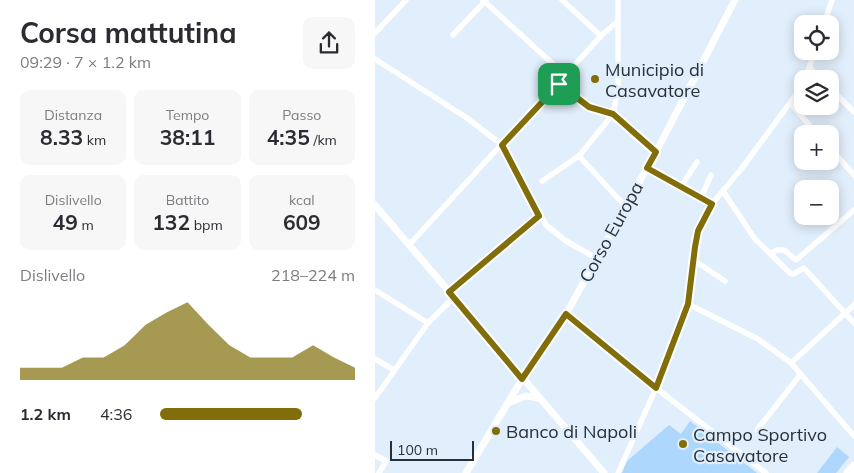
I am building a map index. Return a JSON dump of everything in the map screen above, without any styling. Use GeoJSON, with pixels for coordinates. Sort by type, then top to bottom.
{"type":"FeatureCollection","features":[{"type":"Feature","properties":{"kind":"highway"},"geometry":{"type":"LineString","coordinates":[[848,473],[854,466]]}},
{"type":"Feature","properties":{"kind":"street"},"geometry":{"type":"LineString","coordinates":[[375,33],[406,0]]}},
{"type":"Feature","properties":{"kind":"street"},"geometry":{"type":"LineString","coordinates":[[562,0],[601,36]]}},
{"type":"Feature","properties":{"kind":"street"},"geometry":{"type":"LineString","coordinates":[[543,180],[579,156],[613,114],[618,88],[618,0]]}},
{"type":"Feature","properties":{"kind":"street","name":"Corso Europa"},"geometry":{"type":"LineString","coordinates":[[466,473],[522,379],[566,314],[656,152],[735,0]]}},
{"type":"Feature","properties":{"kind":"street"},"geometry":{"type":"LineString","coordinates":[[453,35],[485,1],[566,76]]}},
{"type":"Feature","properties":{"kind":"street"},"geometry":{"type":"LineString","coordinates":[[826,15],[830,1]]}},
{"type":"Feature","properties":{"kind":"street"},"geometry":{"type":"LineString","coordinates":[[409,245],[559,84],[601,36],[618,21]]}},
{"type":"Feature","properties":{"kind":"street"},"geometry":{"type":"LineString","coordinates":[[375,59],[467,118],[502,145],[539,216],[555,234],[596,258]]}},
{"type":"Feature","properties":{"kind":"street"},"geometry":{"type":"LineString","coordinates":[[810,68],[812,60]]}},
{"type":"Feature","properties":{"kind":"street"},"geometry":{"type":"LineString","coordinates":[[559,84],[589,107],[613,114],[656,152]]}},
{"type":"Feature","properties":{"kind":"street"},"geometry":{"type":"LineString","coordinates":[[839,97],[854,112]]}},
{"type":"Feature","properties":{"kind":"street"},"geometry":{"type":"LineString","coordinates":[[618,473],[656,388],[688,304],[692,259],[698,231],[712,204],[794,99]]}},
{"type":"Feature","properties":{"kind":"street"},"geometry":{"type":"LineString","coordinates":[[791,104],[809,125]]}},
{"type":"Feature","properties":{"kind":"street"},"geometry":{"type":"LineString","coordinates":[[579,156],[626,206]]}},
{"type":"Feature","properties":{"kind":"street"},"geometry":{"type":"LineString","coordinates":[[839,158],[854,175]]}},
{"type":"Feature","properties":{"kind":"street"},"geometry":{"type":"LineString","coordinates":[[682,185],[697,162]]}},
{"type":"Feature","properties":{"kind":"street"},"geometry":{"type":"LineString","coordinates":[[647,168],[682,185],[712,204]]}},
{"type":"Feature","properties":{"kind":"street"},"geometry":{"type":"LineString","coordinates":[[701,198],[711,175]]}},
{"type":"Feature","properties":{"kind":"street"},"geometry":{"type":"LineString","coordinates":[[723,191],[755,239],[770,254],[793,274],[804,268]]}},
{"type":"Feature","properties":{"kind":"street"},"geometry":{"type":"LineString","coordinates":[[375,205],[604,473]]}},
{"type":"Feature","properties":{"kind":"street"},"geometry":{"type":"LineString","coordinates":[[796,260],[854,210]]}},
{"type":"Feature","properties":{"kind":"street"},"geometry":{"type":"LineString","coordinates":[[375,398],[428,323],[451,295],[539,216]]}},
{"type":"Feature","properties":{"kind":"street"},"geometry":{"type":"LineString","coordinates":[[770,254],[777,250],[784,250],[804,268],[854,323]]}},
{"type":"Feature","properties":{"kind":"street"},"geometry":{"type":"LineString","coordinates":[[692,259],[725,281]]}},
{"type":"Feature","properties":{"kind":"street"},"geometry":{"type":"LineString","coordinates":[[375,290],[428,323]]}},
{"type":"Feature","properties":{"kind":"street"},"geometry":{"type":"LineString","coordinates":[[688,304],[757,339],[791,363],[854,436]]}},
{"type":"Feature","properties":{"kind":"street"},"geometry":{"type":"LineString","coordinates":[[791,363],[854,305]]}},
{"type":"Feature","properties":{"kind":"street"},"geometry":{"type":"LineString","coordinates":[[566,314],[656,388],[767,473]]}},
{"type":"Feature","properties":{"kind":"street"},"geometry":{"type":"LineString","coordinates":[[375,359],[394,370]]}},
{"type":"Feature","properties":{"kind":"street"},"geometry":{"type":"LineString","coordinates":[[757,430],[800,375]]}},
{"type":"Feature","properties":{"kind":"street"},"geometry":{"type":"LineString","coordinates":[[508,403],[526,396],[538,398]]}},
{"type":"Feature","properties":{"kind":"street"},"geometry":{"type":"LineString","coordinates":[[375,455],[386,461],[379,473]]}},
{"type":"Feature","properties":{"kind":"shaded area","name":"Campo Sportivo Casavatore"},"geometry":{"type":"Polygon","coordinates":[[[690,421],[757,473],[622,473],[627,461],[669,425],[681,434],[690,421]]]}},
{"type":"Feature","properties":{"kind":"shaded area"},"geometry":{"type":"Polygon","coordinates":[[[837,447],[849,457],[836,473],[817,473],[837,447]]]}},
{"type":"Feature","properties":{"kind":"place","name":"Municipio di Casavatore"},"geometry":{"type":"Point","coordinates":[595,79]}},
{"type":"Feature","properties":{"kind":"place","name":"Banco di Napoli"},"geometry":{"type":"Point","coordinates":[496,431]}},
{"type":"Feature","properties":{"kind":"place","name":"Campo Sportivo Casavatore"},"geometry":{"type":"Point","coordinates":[683,444]}},
{"type":"Feature","properties":{"kind":"route"},"geometry":{"type":"LineString","coordinates":[[559,84],[589,107],[613,114],[656,152],[647,168],[682,185],[712,204],[698,231],[691,268],[688,304],[656,388],[566,314],[522,379],[449,292],[539,216],[502,145],[559,84]]}}]}
